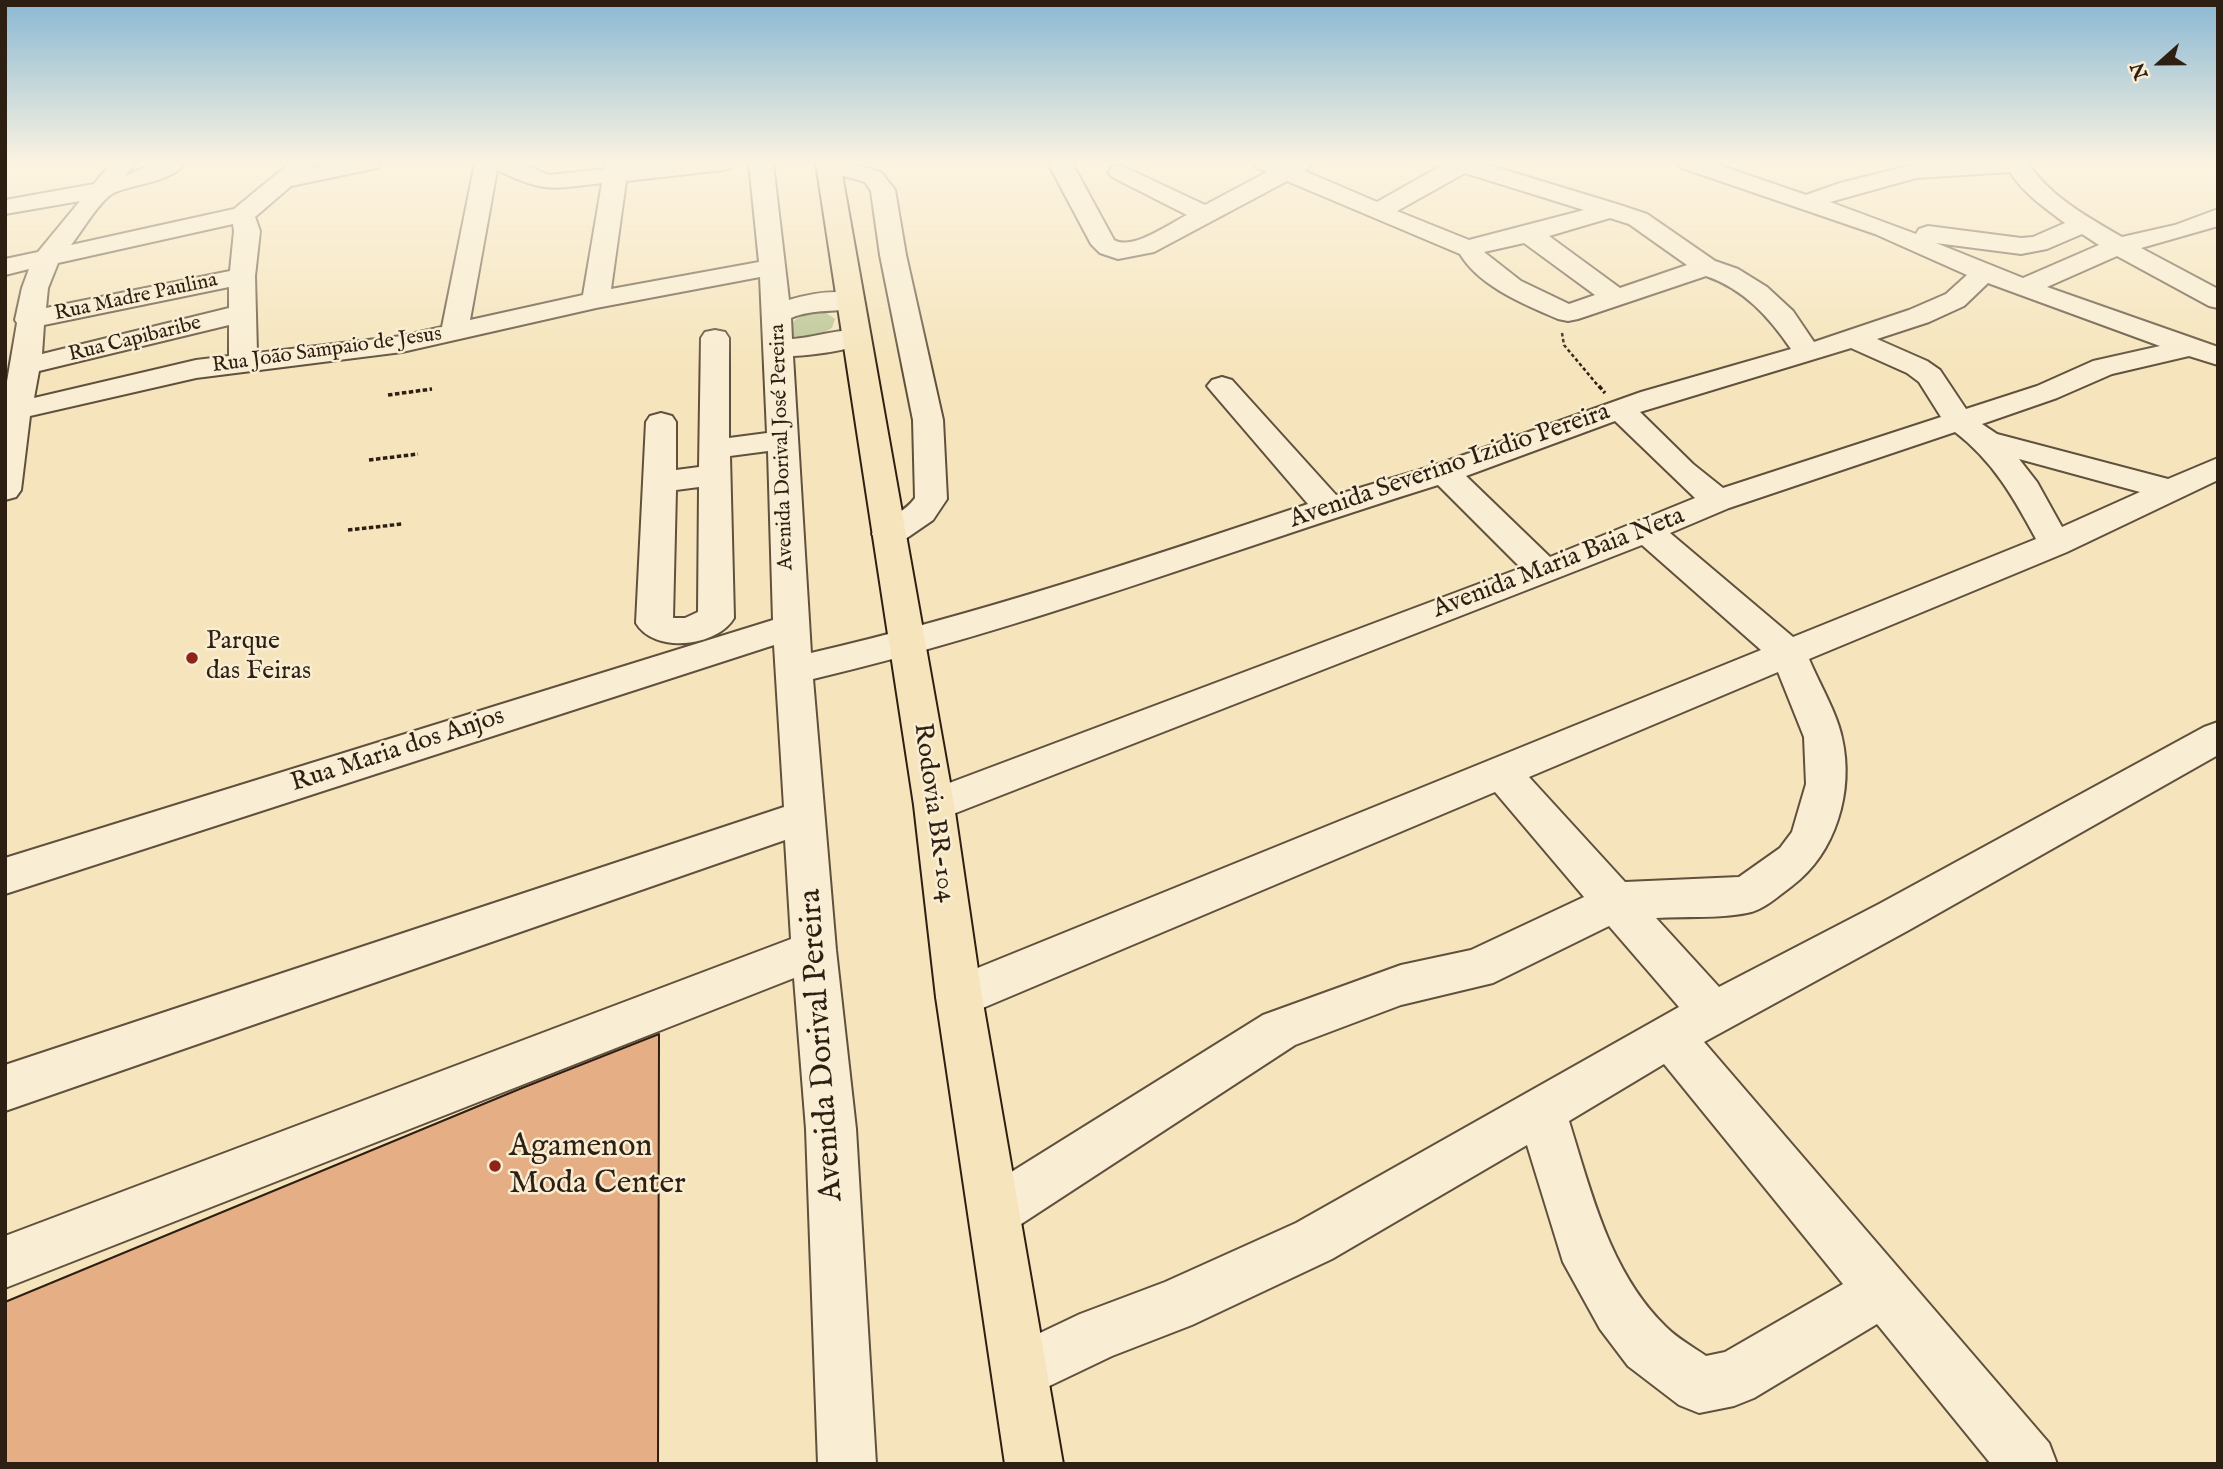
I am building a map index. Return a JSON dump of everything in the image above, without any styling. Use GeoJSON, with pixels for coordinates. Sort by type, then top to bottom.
{"type":"FeatureCollection","features":[{"type":"Feature","properties":{"kind":"highway","name":"Rodovia BR-104"},"geometry":{"type":"LineString","coordinates":[[839,232],[933,805],[959,996],[1034,1464]]}},
{"type":"Feature","properties":{"kind":"street"},"geometry":{"type":"LineString","coordinates":[[5,490],[10,412],[26,366],[29,320],[35,288],[47,258],[68,232]]}},
{"type":"Feature","properties":{"kind":"street"},"geometry":{"type":"LineString","coordinates":[[5,267],[167,232]]}},
{"type":"Feature","properties":{"kind":"street"},"geometry":{"type":"LineString","coordinates":[[243,363],[242,276],[247,232]]}},
{"type":"Feature","properties":{"kind":"street"},"geometry":{"type":"LineString","coordinates":[[454,334],[474,232]]}},
{"type":"Feature","properties":{"kind":"street"},"geometry":{"type":"LineString","coordinates":[[596,300],[607,232]]}},
{"type":"Feature","properties":{"kind":"street","name":"Avenida Dorival José Pereira"},"geometry":{"type":"LineString","coordinates":[[768,232],[780,348],[793,649]]}},
{"type":"Feature","properties":{"kind":"street"},"geometry":{"type":"LineString","coordinates":[[889,534],[921,513],[931,499],[928,420],[890,232]]}},
{"type":"Feature","properties":{"kind":"street"},"geometry":{"type":"LineString","coordinates":[[1097,232],[1109,249],[1123,252],[1145,247],[1174,232]]}},
{"type":"Feature","properties":{"kind":"street"},"geometry":{"type":"LineString","coordinates":[[1421,232],[1445,242],[1469,248],[1539,232]]}},
{"type":"Feature","properties":{"kind":"street"},"geometry":{"type":"LineString","coordinates":[[1656,232],[1706,267],[1729,275],[1758,293],[1783,317],[1808,353]]}},
{"type":"Feature","properties":{"kind":"street"},"geometry":{"type":"LineString","coordinates":[[1890,232],[1984,273],[2205,352]]}},
{"type":"Feature","properties":{"kind":"street"},"geometry":{"type":"LineString","coordinates":[[1905,232],[2021,246],[2038,244],[2067,232]]}},
{"type":"Feature","properties":{"kind":"street"},"geometry":{"type":"LineString","coordinates":[[2098,232],[2146,262],[2218,300]]}},
{"type":"Feature","properties":{"kind":"street"},"geometry":{"type":"LineString","coordinates":[[2026,287],[2060,269],[2123,246],[2176,232]]}},
{"type":"Feature","properties":{"kind":"street"},"geometry":{"type":"LineString","coordinates":[[1527,235],[1546,245],[1615,297]]}},
{"type":"Feature","properties":{"kind":"street"},"geometry":{"type":"LineString","coordinates":[[1469,248],[1478,261],[1530,297],[1568,313],[1641,291],[1706,267]]}},
{"type":"Feature","properties":{"kind":"street","name":"Rua João Sampaio de Jesus"},"geometry":{"type":"LineString","coordinates":[[10,412],[138,380],[243,363],[402,344],[596,300],[772,267]]}},
{"type":"Feature","properties":{"kind":"street","name":"Avenida Severino Izidio Pereira"},"geometry":{"type":"LineString","coordinates":[[793,649],[907,644],[1128,577],[1329,508],[1444,473],[1620,409],[1808,353],[1919,316],[1955,300],[1984,273]]}},
{"type":"Feature","properties":{"kind":"street","name":"Rua Madre Paulina"},"geometry":{"type":"LineString","coordinates":[[29,320],[242,276]]}},
{"type":"Feature","properties":{"kind":"street"},"geometry":{"type":"LineString","coordinates":[[777,313],[794,305],[813,301],[851,301]]}},
{"type":"Feature","properties":{"kind":"street","name":"Rua Capibaribe"},"geometry":{"type":"LineString","coordinates":[[26,366],[243,313]]}},
{"type":"Feature","properties":{"kind":"street"},"geometry":{"type":"LineString","coordinates":[[661,422],[654,623],[663,630],[677,632],[694,629],[716,618],[715,338]]}},
{"type":"Feature","properties":{"kind":"street"},"geometry":{"type":"LineString","coordinates":[[780,348],[811,347],[857,338]]}},
{"type":"Feature","properties":{"kind":"street"},"geometry":{"type":"LineString","coordinates":[[1852,338],[1917,367],[1930,376],[1958,420],[1986,441],[2021,482],[2055,544]]}},
{"type":"Feature","properties":{"kind":"street","name":"Avenida Maria Baia Neta"},"geometry":{"type":"LineString","coordinates":[[933,805],[1545,572],[1718,501],[2047,392],[2103,367],[2205,352]]}},
{"type":"Feature","properties":{"kind":"street"},"geometry":{"type":"LineString","coordinates":[[1222,386],[1329,508]]}},
{"type":"Feature","properties":{"kind":"street"},"geometry":{"type":"LineString","coordinates":[[1620,409],[1682,471],[1718,501]]}},
{"type":"Feature","properties":{"kind":"street"},"geometry":{"type":"LineString","coordinates":[[660,482],[782,440]]}},
{"type":"Feature","properties":{"kind":"street"},"geometry":{"type":"LineString","coordinates":[[1986,441],[2171,490]]}},
{"type":"Feature","properties":{"kind":"street"},"geometry":{"type":"LineString","coordinates":[[959,996],[2055,544],[2218,468]]}},
{"type":"Feature","properties":{"kind":"street"},"geometry":{"type":"LineString","coordinates":[[1444,473],[1545,572]]}},
{"type":"Feature","properties":{"kind":"street"},"geometry":{"type":"LineString","coordinates":[[994,1212],[1279,1030],[1401,985],[1477,969],[1618,901],[1747,895],[1795,860],[1811,839],[1826,784],[1823,737],[1788,653],[1647,530]]}},
{"type":"Feature","properties":{"kind":"street","name":"Avenida Dorival Pereira"},"geometry":{"type":"LineString","coordinates":[[793,649],[814,950],[831,1129],[848,1464]]}},
{"type":"Feature","properties":{"kind":"street","name":"Rua Maria dos Anjos"},"geometry":{"type":"LineString","coordinates":[[5,876],[793,649]]}},
{"type":"Feature","properties":{"kind":"street"},"geometry":{"type":"LineString","coordinates":[[1020,1373],[1099,1333],[1173,1306],[1314,1241],[1692,1024],[2218,737]]}},
{"type":"Feature","properties":{"kind":"street"},"geometry":{"type":"LineString","coordinates":[[1501,772],[1618,901],[1692,1024],[1882,1291],[2028,1464]]}},
{"type":"Feature","properties":{"kind":"street"},"geometry":{"type":"LineString","coordinates":[[5,1088],[806,816]]}},
{"type":"Feature","properties":{"kind":"street"},"geometry":{"type":"LineString","coordinates":[[5,1262],[814,950]]}},
{"type":"Feature","properties":{"kind":"street"},"geometry":{"type":"LineString","coordinates":[[1541,1110],[1581,1244],[1587,1255],[1619,1310],[1647,1347],[1699,1385],[1734,1378],[1882,1291]]}},
{"type":"Feature","properties":{"kind":"path"},"geometry":{"type":"LineString","coordinates":[[1568,313],[1560,326],[1563,345],[1620,409]]}},
{"type":"Feature","properties":{"kind":"path"},"geometry":{"type":"LineString","coordinates":[[388,394],[432,389]]}},
{"type":"Feature","properties":{"kind":"path"},"geometry":{"type":"LineString","coordinates":[[369,460],[418,454]]}},
{"type":"Feature","properties":{"kind":"path"},"geometry":{"type":"LineString","coordinates":[[348,530],[402,523]]}},
{"type":"Feature","properties":{"kind":"green space"},"geometry":{"type":"Polygon","coordinates":[[[810,312],[825,312],[835,319],[832,328],[810,336],[787,334],[792,323],[810,312]]]}},
{"type":"Feature","properties":{"kind":"building","name":"Agamenon Moda Center"},"geometry":{"type":"Polygon","coordinates":[[[659,1034],[658,1464],[5,1464],[5,1302],[659,1034]]]}},
{"type":"Feature","properties":{"kind":"place","name":"Parque das Feiras"},"geometry":{"type":"Point","coordinates":[192,658]}},
{"type":"Feature","properties":{"kind":"place","name":"Agamenon Moda Center"},"geometry":{"type":"Point","coordinates":[495,1166]}}]}
